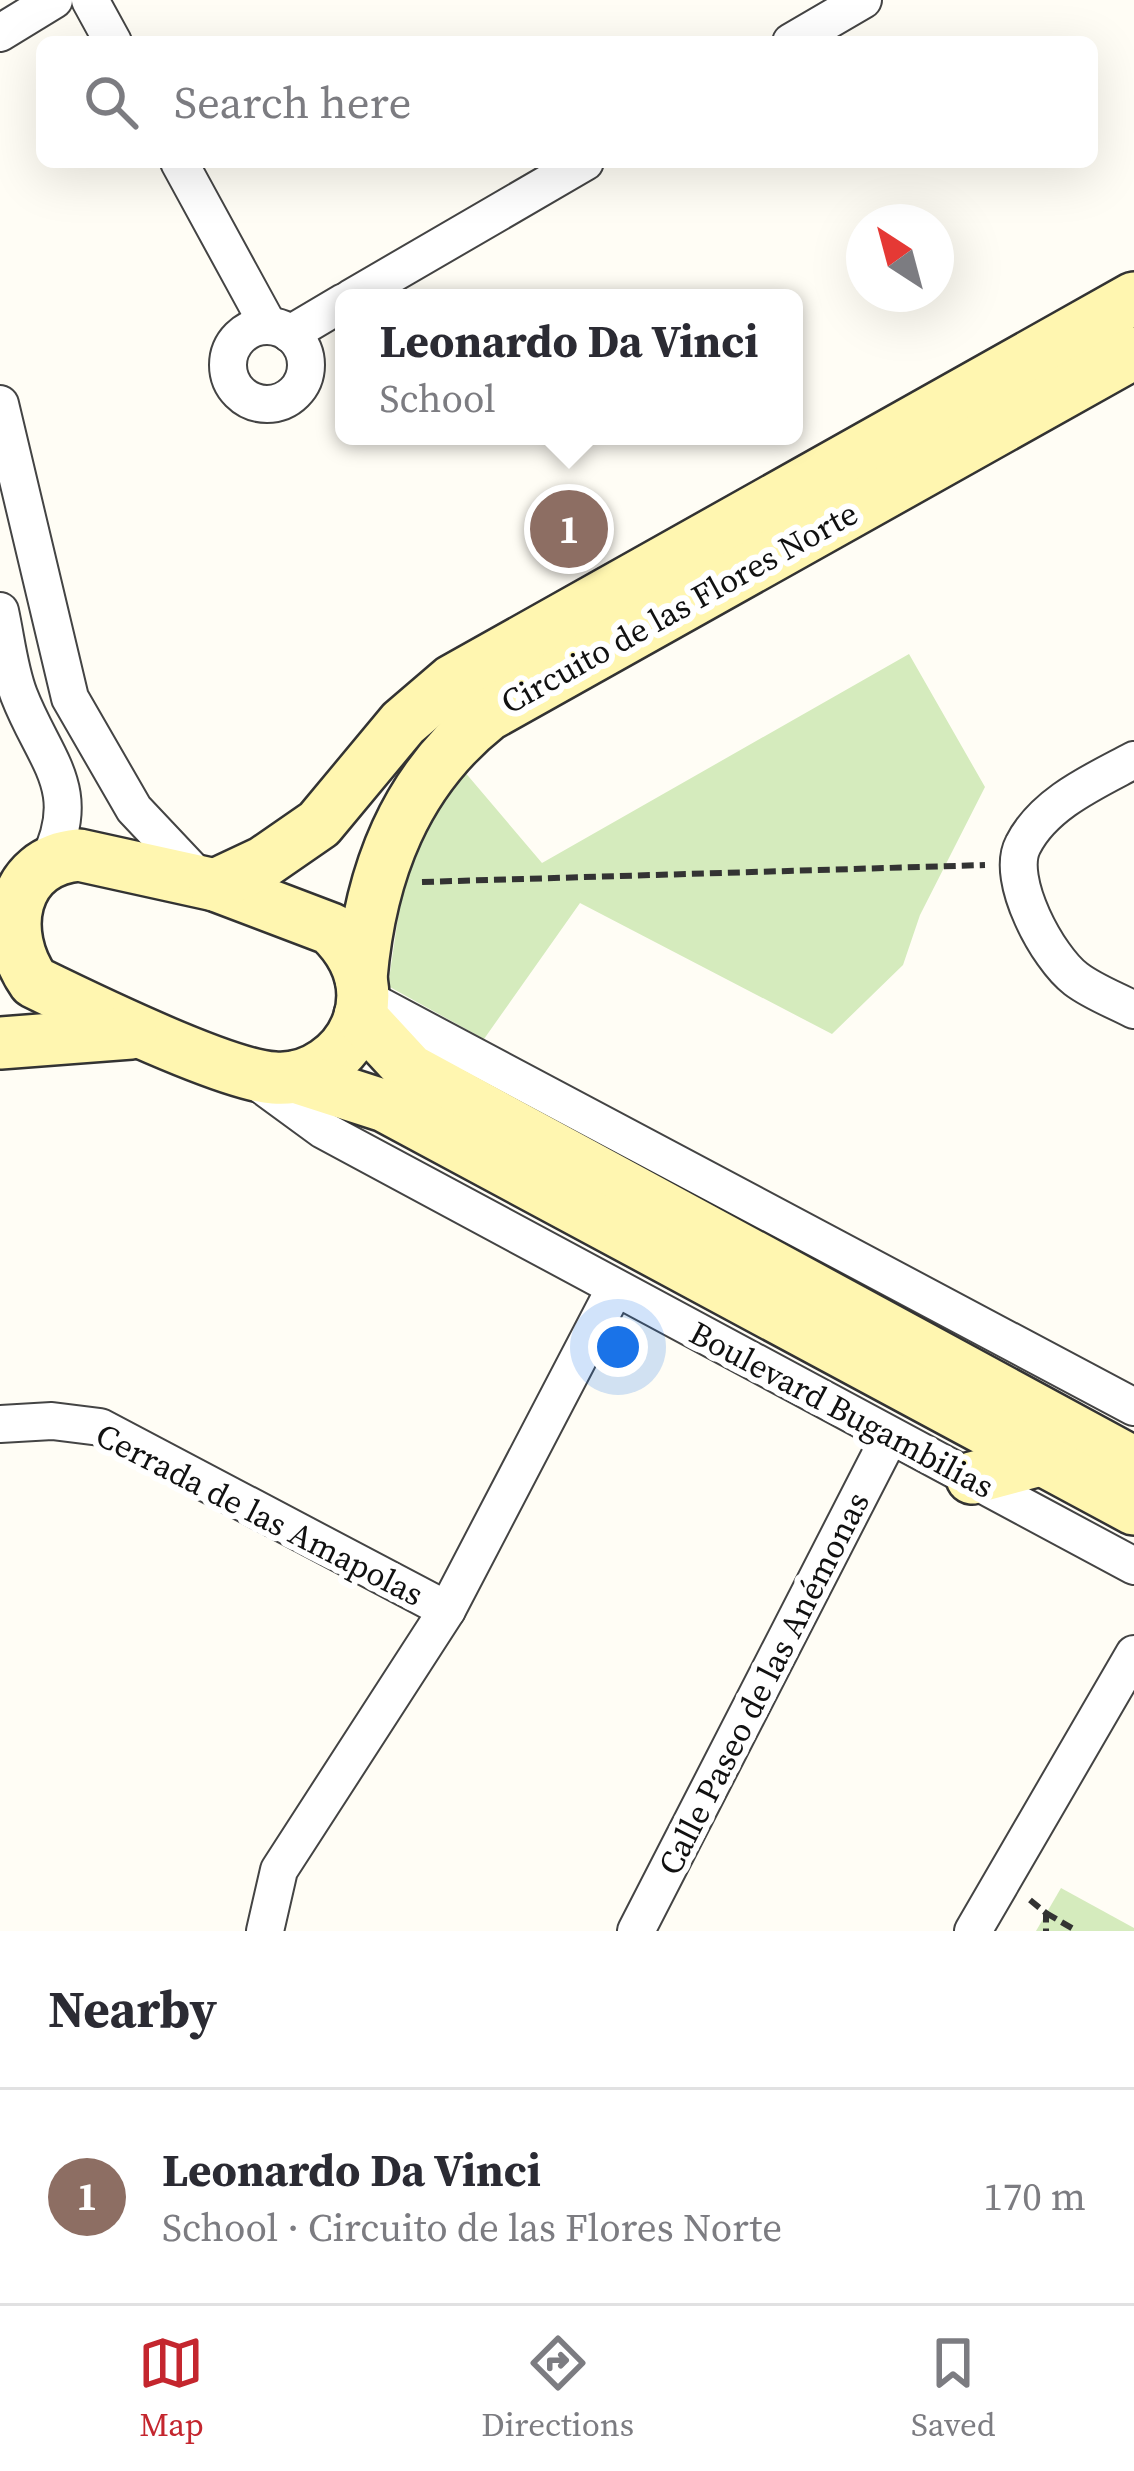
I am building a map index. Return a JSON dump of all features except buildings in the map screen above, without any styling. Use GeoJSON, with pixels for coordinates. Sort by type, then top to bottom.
{"type":"FeatureCollection","features":[{"type":"Feature","properties":{"kind":"street"},"geometry":{"type":"LineString","coordinates":[[0,33],[54,0]]}},
{"type":"Feature","properties":{"kind":"street"},"geometry":{"type":"LineString","coordinates":[[90,0],[110,36]]}},
{"type":"Feature","properties":{"kind":"street"},"geometry":{"type":"LineString","coordinates":[[801,36],[863,0]]}},
{"type":"Feature","properties":{"kind":"street"},"geometry":{"type":"LineString","coordinates":[[183,168],[279,329],[335,305]]}},
{"type":"Feature","properties":{"kind":"street"},"geometry":{"type":"LineString","coordinates":[[367,289],[575,168]]}},
{"type":"Feature","properties":{"kind":"street","name":"Circuito de las Flores Norte"},"geometry":{"type":"LineString","coordinates":[[361,997],[381,872],[405,808],[455,741],[736,546],[1134,298]]}},
{"type":"Feature","properties":{"kind":"street","name":"Circuito de las Flores Norte"},"geometry":{"type":"LineString","coordinates":[[209,884],[264,862],[319,824],[403,723],[452,681],[1134,353]]}},
{"type":"Feature","properties":{"kind":"street"},"geometry":{"type":"LineString","coordinates":[[0,404],[70,698],[134,808],[209,884]]}},
{"type":"Feature","properties":{"kind":"street"},"geometry":{"type":"LineString","coordinates":[[0,611],[18,692],[62,781],[64,816],[48,862]]}},
{"type":"Feature","properties":{"kind":"street"},"geometry":{"type":"LineString","coordinates":[[1134,760],[1046,814],[1024,842],[1018,864],[1025,901],[1070,975],[1134,1010]]}},
{"type":"Feature","properties":{"kind":"street"},"geometry":{"type":"LineString","coordinates":[[319,824],[335,842],[381,872]]}},
{"type":"Feature","properties":{"kind":"street"},"geometry":{"type":"LineString","coordinates":[[4,918],[22,881],[48,862],[79,856],[209,884],[331,929],[345,942],[361,997],[410,1070],[1134,1463]]}},
{"type":"Feature","properties":{"kind":"street","name":"Boulevard Bugambilias"},"geometry":{"type":"LineString","coordinates":[[4,918],[13,957],[34,982],[241,1070],[323,1130],[1134,1566]]}},
{"type":"Feature","properties":{"kind":"street"},"geometry":{"type":"LineString","coordinates":[[295,1077],[342,1049],[361,997]]}},
{"type":"Feature","properties":{"kind":"street"},"geometry":{"type":"LineString","coordinates":[[361,997],[1134,1407]]}},
{"type":"Feature","properties":{"kind":"street"},"geometry":{"type":"LineString","coordinates":[[0,1043],[76,1033],[153,1034]]}},
{"type":"Feature","properties":{"kind":"street","name":"Boulevard Bugambilias"},"geometry":{"type":"LineString","coordinates":[[241,1070],[295,1077],[385,1106],[1036,1461],[1134,1509]]}},
{"type":"Feature","properties":{"kind":"street"},"geometry":{"type":"LineString","coordinates":[[266,1931],[279,1870],[447,1610],[614,1290]]}},
{"type":"Feature","properties":{"kind":"street","name":"Cerrada de las Amapolas"},"geometry":{"type":"LineString","coordinates":[[0,1424],[52,1421],[100,1427],[447,1610]]}},
{"type":"Feature","properties":{"kind":"street","name":"Calle Paseo de las Anémonas"},"geometry":{"type":"LineString","coordinates":[[636,1931],[890,1436]]}},
{"type":"Feature","properties":{"kind":"street"},"geometry":{"type":"LineString","coordinates":[[972,1478],[1036,1461]]}},
{"type":"Feature","properties":{"kind":"street"},"geometry":{"type":"LineString","coordinates":[[973,1931],[1134,1654]]}},
{"type":"Feature","properties":{"kind":"path"},"geometry":{"type":"LineString","coordinates":[[381,872],[1018,864]]}},
{"type":"Feature","properties":{"kind":"path"},"geometry":{"type":"LineString","coordinates":[[1046,1913],[1077,1931]]}},
{"type":"Feature","properties":{"kind":"green space"},"geometry":{"type":"Polygon","coordinates":[[[909,654],[985,787],[920,915],[903,965],[832,1034],[580,903],[484,1039],[388,986],[406,863],[458,764],[542,863],[909,654]]]}},
{"type":"Feature","properties":{"kind":"green space"},"geometry":{"type":"Polygon","coordinates":[[[1061,1888],[1134,1928],[1134,1931],[1036,1931],[1061,1888]]]}},
{"type":"Feature","properties":{"kind":"place","name":"Leonardo Da Vinci"},"geometry":{"type":"Point","coordinates":[569,529]}}]}
